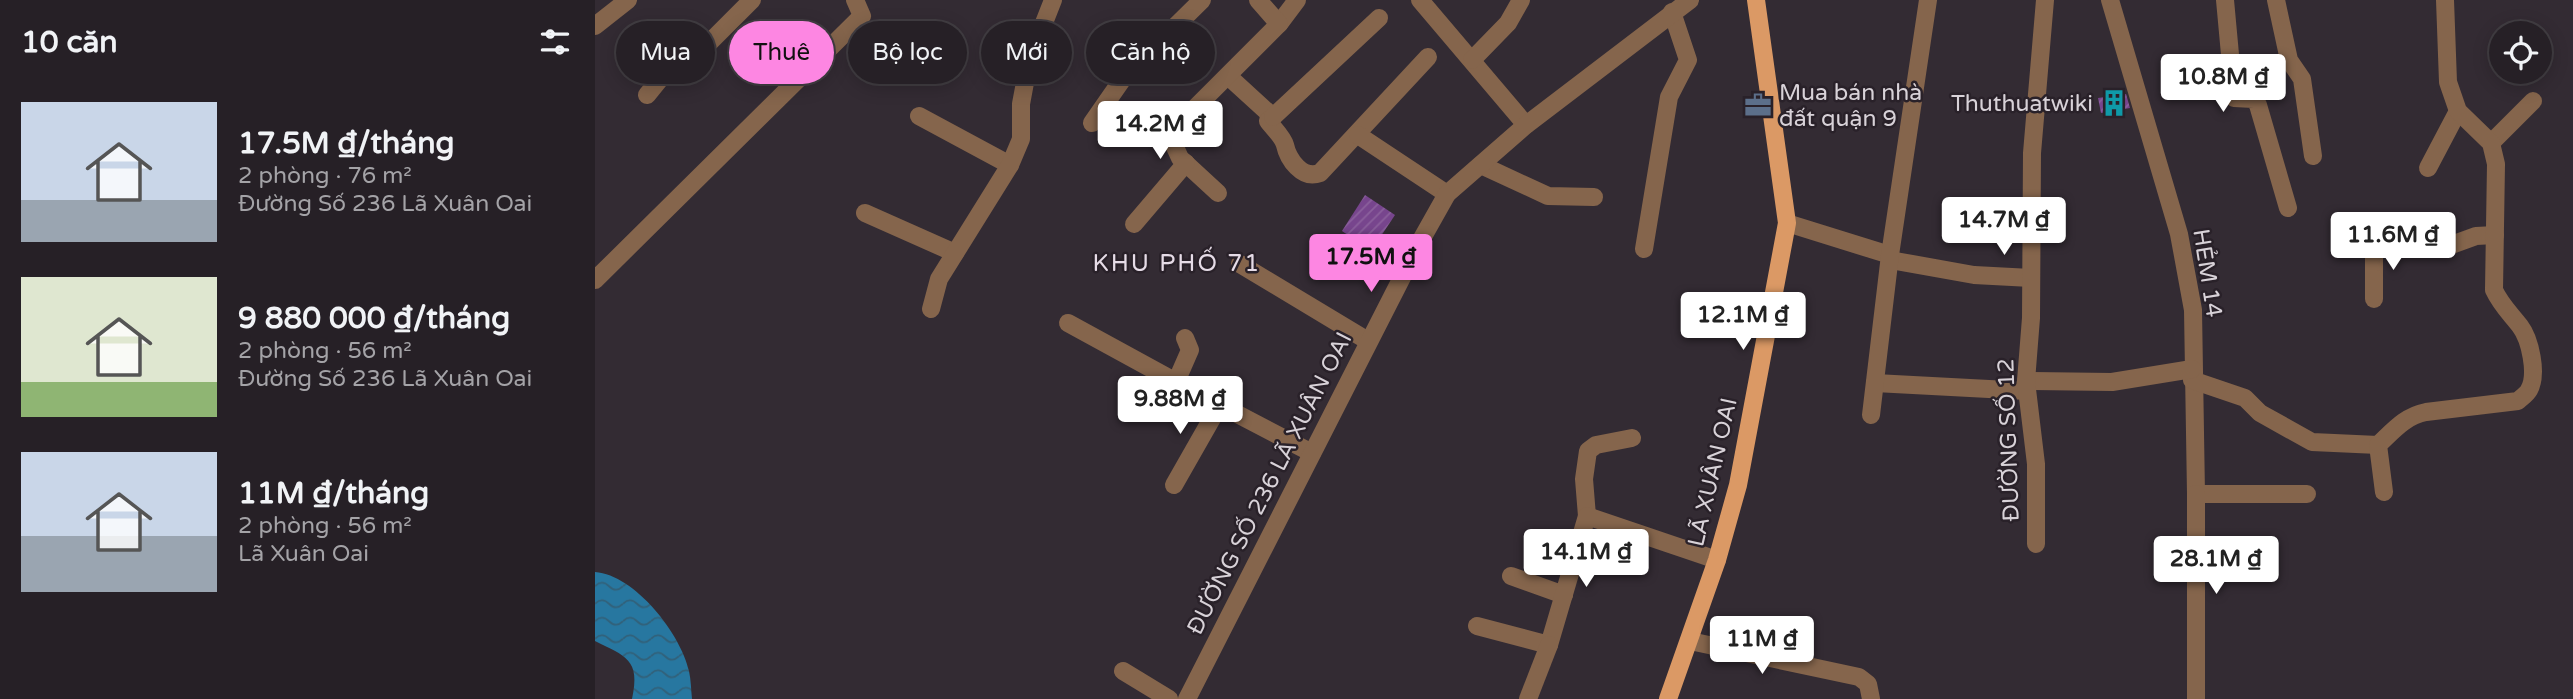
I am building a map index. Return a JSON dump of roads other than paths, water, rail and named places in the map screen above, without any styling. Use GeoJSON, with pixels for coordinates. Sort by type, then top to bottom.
{"type":"FeatureCollection","features":[{"type":"Feature","properties":{"kind":"main road","name":"LÃ XUÂN OAI"},"geometry":{"type":"LineString","coordinates":[[1668,699],[1717,560],[1738,485],[1787,223],[1756,0]]}},
{"type":"Feature","properties":{"kind":"street"},"geometry":{"type":"LineString","coordinates":[[595,26],[608,6],[628,0]]}},
{"type":"Feature","properties":{"kind":"street"},"geometry":{"type":"LineString","coordinates":[[647,95],[664,74],[704,48],[752,0]]}},
{"type":"Feature","properties":{"kind":"street"},"geometry":{"type":"LineString","coordinates":[[595,280],[862,16],[855,0]]}},
{"type":"Feature","properties":{"kind":"street"},"geometry":{"type":"LineString","coordinates":[[931,309],[939,279],[1010,165],[1021,139],[1021,104],[1029,61],[1053,0]]}},
{"type":"Feature","properties":{"kind":"street"},"geometry":{"type":"LineString","coordinates":[[1093,123],[1124,77],[1202,0]]}},
{"type":"Feature","properties":{"kind":"street"},"geometry":{"type":"LineString","coordinates":[[1258,0],[1279,24]]}},
{"type":"Feature","properties":{"kind":"street"},"geometry":{"type":"LineString","coordinates":[[1144,137],[1169,134],[1279,24],[1297,0]]}},
{"type":"Feature","properties":{"kind":"street"},"geometry":{"type":"LineString","coordinates":[[1420,0],[1526,125]]}},
{"type":"Feature","properties":{"kind":"street"},"geometry":{"type":"LineString","coordinates":[[1472,60],[1508,23],[1521,0]]}},
{"type":"Feature","properties":{"kind":"street","name":"ĐƯỜNG SỐ 236 LÃ XUÂN OAI"},"geometry":{"type":"LineString","coordinates":[[1187,699],[1368,341],[1447,194],[1526,125],[1690,0]]}},
{"type":"Feature","properties":{"kind":"street"},"geometry":{"type":"LineString","coordinates":[[1871,415],[1890,257],[1928,0]]}},
{"type":"Feature","properties":{"kind":"street","name":"ĐƯỜNG SỐ 12"},"geometry":{"type":"LineString","coordinates":[[2036,544],[2036,464],[2027,386],[2032,278],[2032,153],[2045,0]]}},
{"type":"Feature","properties":{"kind":"street","name":"HẺM 14"},"geometry":{"type":"LineString","coordinates":[[2110,0],[2179,234],[2193,310],[2196,699]]}},
{"type":"Feature","properties":{"kind":"street"},"geometry":{"type":"LineString","coordinates":[[2225,0],[2225,29],[2234,77],[2234,98],[2254,99],[2258,106],[2288,208]]}},
{"type":"Feature","properties":{"kind":"street"},"geometry":{"type":"LineString","coordinates":[[2276,0],[2289,60],[2302,79],[2313,156]]}},
{"type":"Feature","properties":{"kind":"street"},"geometry":{"type":"LineString","coordinates":[[1875,383],[2027,386],[2192,375],[2245,398],[2260,413],[2312,442],[2378,445],[2412,415],[2518,401],[2529,391],[2533,378],[2528,341],[2521,327],[2502,308],[2494,290],[2496,164],[2491,143],[2458,111],[2448,82],[2445,0]]}},
{"type":"Feature","properties":{"kind":"street"},"geometry":{"type":"LineString","coordinates":[[1644,249],[1669,97],[1688,60],[1672,12]]}},
{"type":"Feature","properties":{"kind":"street"},"geometry":{"type":"LineString","coordinates":[[1379,18],[1269,121],[1285,144],[1285,151],[1292,163],[1314,176],[1358,135],[1428,57]]}},
{"type":"Feature","properties":{"kind":"street"},"geometry":{"type":"LineString","coordinates":[[1228,76],[1273,117]]}},
{"type":"Feature","properties":{"kind":"street"},"geometry":{"type":"LineString","coordinates":[[2491,143],[2532,101]]}},
{"type":"Feature","properties":{"kind":"street"},"geometry":{"type":"LineString","coordinates":[[2428,168],[2458,111]]}},
{"type":"Feature","properties":{"kind":"street"},"geometry":{"type":"LineString","coordinates":[[919,116],[1010,165]]}},
{"type":"Feature","properties":{"kind":"street"},"geometry":{"type":"LineString","coordinates":[[1169,134],[1179,158],[1218,193]]}},
{"type":"Feature","properties":{"kind":"street"},"geometry":{"type":"LineString","coordinates":[[1358,135],[1447,194]]}},
{"type":"Feature","properties":{"kind":"street"},"geometry":{"type":"LineString","coordinates":[[1135,224],[1186,163]]}},
{"type":"Feature","properties":{"kind":"street"},"geometry":{"type":"LineString","coordinates":[[1481,165],[1548,196],[1594,197]]}},
{"type":"Feature","properties":{"kind":"street"},"geometry":{"type":"LineString","coordinates":[[865,213],[955,253]]}},
{"type":"Feature","properties":{"kind":"street"},"geometry":{"type":"LineString","coordinates":[[1787,223],[1890,257],[1974,275],[2032,278]]}},
{"type":"Feature","properties":{"kind":"street"},"geometry":{"type":"LineString","coordinates":[[2344,247],[2407,239],[2454,243],[2476,236],[2495,235]]}},
{"type":"Feature","properties":{"kind":"street"},"geometry":{"type":"LineString","coordinates":[[2374,245],[2374,299]]}},
{"type":"Feature","properties":{"kind":"street"},"geometry":{"type":"LineString","coordinates":[[1240,264],[1368,341]]}},
{"type":"Feature","properties":{"kind":"street"},"geometry":{"type":"LineString","coordinates":[[1067,323],[1312,453]]}},
{"type":"Feature","properties":{"kind":"street"},"geometry":{"type":"LineString","coordinates":[[1176,382],[1190,350],[1185,338]]}},
{"type":"Feature","properties":{"kind":"street"},"geometry":{"type":"LineString","coordinates":[[1174,485],[1219,406]]}},
{"type":"Feature","properties":{"kind":"street"},"geometry":{"type":"LineString","coordinates":[[1528,699],[1549,645],[1587,516],[1584,479],[1588,451],[1596,444],[1632,438]]}},
{"type":"Feature","properties":{"kind":"street"},"geometry":{"type":"LineString","coordinates":[[2378,445],[2384,492]]}},
{"type":"Feature","properties":{"kind":"street"},"geometry":{"type":"LineString","coordinates":[[2196,494],[2307,494]]}},
{"type":"Feature","properties":{"kind":"street"},"geometry":{"type":"LineString","coordinates":[[1587,516],[1717,560]]}},
{"type":"Feature","properties":{"kind":"street"},"geometry":{"type":"LineString","coordinates":[[1511,576],[1564,595]]}},
{"type":"Feature","properties":{"kind":"street"},"geometry":{"type":"LineString","coordinates":[[1477,626],[1549,645]]}},
{"type":"Feature","properties":{"kind":"street"},"geometry":{"type":"LineString","coordinates":[[1689,641],[1859,677],[1868,684],[1871,699]]}},
{"type":"Feature","properties":{"kind":"street"},"geometry":{"type":"LineString","coordinates":[[1123,671],[1169,699]]}},
{"type":"Feature","properties":{"kind":"water"},"geometry":{"type":"Polygon","coordinates":[[[595,572],[625,584],[640,595],[666,624],[684,656],[690,674],[692,699],[632,699],[632,667],[622,655],[595,641],[595,572]]]}},
{"type":"Feature","properties":{"kind":"place","name":"Thuthuatwiki"},"geometry":{"type":"Point","coordinates":[2114,103]}},
{"type":"Feature","properties":{"kind":"place","name":"Mua bán nhà đất quận 9"},"geometry":{"type":"Point","coordinates":[1758,105]}},
{"type":"Feature","properties":{"kind":"district","name":"KHU PHỐ 71"},"geometry":{"type":"Point","coordinates":[1177,263]}}]}
